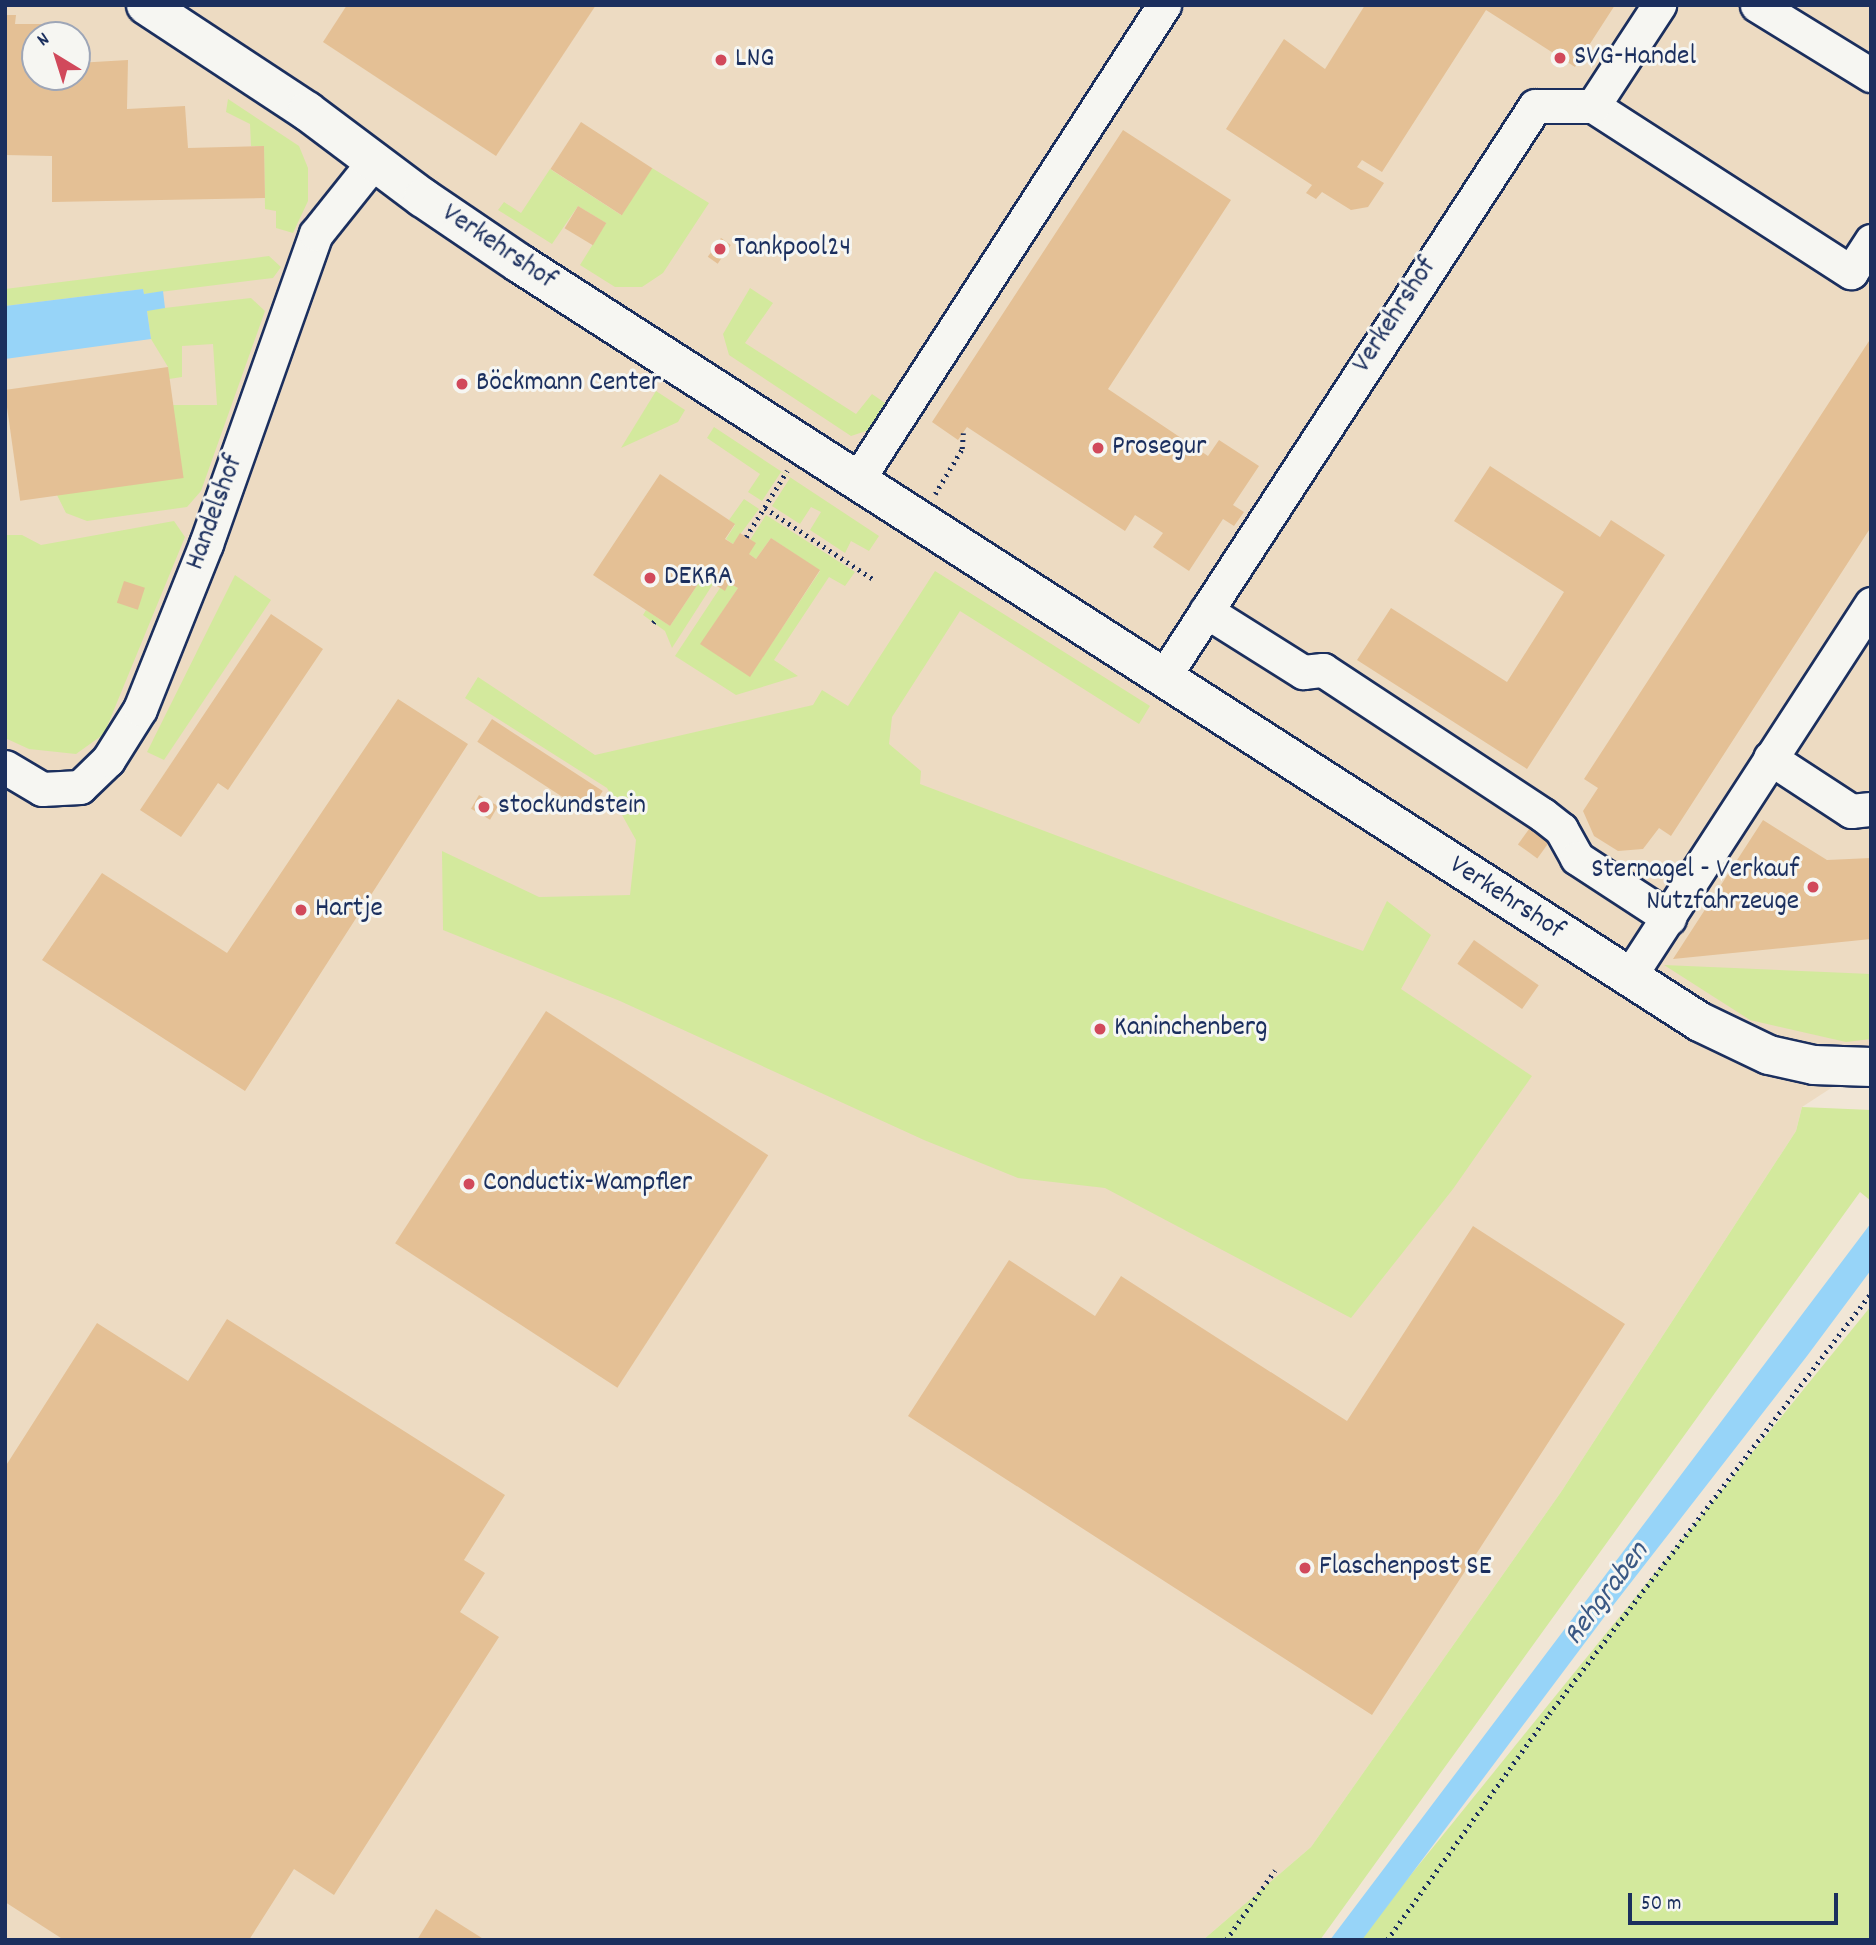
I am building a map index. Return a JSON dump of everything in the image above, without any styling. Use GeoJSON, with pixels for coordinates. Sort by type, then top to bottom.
{"type":"FeatureCollection","features":[{"type":"Feature","properties":{"kind":"main road","name":"Verkehrshof"},"geometry":{"type":"LineString","coordinates":[[146,5],[375,160],[477,236],[918,522],[1700,1022],[1769,1055],[1814,1065],[1871,1067]]}},
{"type":"Feature","properties":{"kind":"street"},"geometry":{"type":"LineString","coordinates":[[856,482],[1164,5]]}},
{"type":"Feature","properties":{"kind":"street"},"geometry":{"type":"LineString","coordinates":[[1659,5],[1593,106],[1851,272],[1871,241]]}},
{"type":"Feature","properties":{"kind":"street"},"geometry":{"type":"LineString","coordinates":[[1757,5],[1871,75]]}},
{"type":"Feature","properties":{"kind":"street","name":"Verkehrshof"},"geometry":{"type":"LineString","coordinates":[[1163,678],[1535,106],[1593,106]]}},
{"type":"Feature","properties":{"kind":"street","name":"Handelshof"},"geometry":{"type":"LineString","coordinates":[[5,767],[42,789],[80,787],[108,760],[140,709],[206,544],[316,234],[375,160]]}},
{"type":"Feature","properties":{"kind":"street"},"geometry":{"type":"LineString","coordinates":[[1629,977],[1871,604]]}},
{"type":"Feature","properties":{"kind":"street"},"geometry":{"type":"LineString","coordinates":[[1206,611],[1303,672],[1323,670],[1508,792],[1561,829],[1577,858],[1669,918]]}},
{"type":"Feature","properties":{"kind":"street"},"geometry":{"type":"LineString","coordinates":[[1770,758],[1851,811],[1871,809]]}},
{"type":"Feature","properties":{"kind":"path"},"geometry":{"type":"LineString","coordinates":[[918,522],[962,449],[963,433]]}},
{"type":"Feature","properties":{"kind":"path"},"geometry":{"type":"LineString","coordinates":[[746,537],[802,447]]}},
{"type":"Feature","properties":{"kind":"path"},"geometry":{"type":"LineString","coordinates":[[765,508],[873,579]]}},
{"type":"Feature","properties":{"kind":"path"},"geometry":{"type":"LineString","coordinates":[[1387,1940],[1549,1714],[1871,1293]]}},
{"type":"Feature","properties":{"kind":"path"},"geometry":{"type":"LineString","coordinates":[[1226,1940],[1275,1870]]}},
{"type":"Feature","properties":{"kind":"shaded area"},"geometry":{"type":"Polygon","coordinates":[[[5,5],[1871,5],[1871,1062],[1802,1107],[1796,1131],[1561,1492],[1311,1847],[1203,1940],[5,1940],[5,5]]]}},
{"type":"Feature","properties":{"kind":"green space"},"geometry":{"type":"Polygon","coordinates":[[[228,99],[299,146],[308,168],[308,201],[293,233],[276,228],[276,211],[265,209],[264,146],[251,146],[250,124],[226,112],[228,99]]]}},
{"type":"Feature","properties":{"kind":"green space"},"geometry":{"type":"Polygon","coordinates":[[[652,168],[709,203],[663,273],[642,287],[615,287],[580,265],[606,223],[578,206],[552,244],[498,210],[504,202],[521,213],[550,169],[621,215],[652,168]]]}},
{"type":"Feature","properties":{"kind":"green space"},"geometry":{"type":"Polygon","coordinates":[[[269,256],[281,267],[273,278],[144,294],[143,289],[5,306],[5,289],[269,256]]]}},
{"type":"Feature","properties":{"kind":"green space"},"geometry":{"type":"Polygon","coordinates":[[[750,288],[773,303],[745,343],[856,414],[872,394],[888,405],[875,428],[851,436],[729,355],[723,334],[750,288]]]}},
{"type":"Feature","properties":{"kind":"green space"},"geometry":{"type":"Polygon","coordinates":[[[251,298],[265,311],[201,491],[187,507],[87,521],[66,513],[57,495],[173,405],[217,405],[213,344],[182,346],[182,377],[169,379],[168,367],[151,339],[147,310],[251,298]]]}},
{"type":"Feature","properties":{"kind":"green space"},"geometry":{"type":"Polygon","coordinates":[[[656,391],[685,410],[678,422],[621,448],[656,391]]]}},
{"type":"Feature","properties":{"kind":"green space"},"geometry":{"type":"Polygon","coordinates":[[[714,427],[879,536],[869,551],[851,541],[845,553],[810,530],[821,512],[811,507],[800,524],[772,506],[790,478],[781,472],[762,501],[748,492],[760,474],[707,438],[714,427]]]}},
{"type":"Feature","properties":{"kind":"green space"},"geometry":{"type":"Polygon","coordinates":[[[744,499],[759,509],[733,544],[726,539],[735,525],[729,520],[744,499]]]}},
{"type":"Feature","properties":{"kind":"green space"},"geometry":{"type":"Polygon","coordinates":[[[766,515],[855,572],[845,586],[829,577],[774,660],[798,676],[736,695],[675,656],[720,588],[725,590],[729,583],[738,588],[701,644],[750,676],[820,571],[771,538],[756,559],[749,554],[750,540],[766,515]]]}},
{"type":"Feature","properties":{"kind":"green space"},"geometry":{"type":"Polygon","coordinates":[[[174,521],[185,537],[104,734],[76,754],[29,749],[5,738],[5,535],[22,535],[41,545],[174,521]]]}},
{"type":"Feature","properties":{"kind":"green space"},"geometry":{"type":"Polygon","coordinates":[[[708,569],[715,573],[710,581],[713,584],[672,648],[665,631],[643,615],[646,610],[670,626],[708,569]]]}},
{"type":"Feature","properties":{"kind":"green space"},"geometry":{"type":"Polygon","coordinates":[[[935,571],[1150,706],[1139,724],[960,611],[892,717],[889,744],[921,771],[920,784],[1363,951],[1387,901],[1431,935],[1401,989],[1532,1076],[1453,1189],[1351,1318],[1105,1188],[1018,1178],[924,1140],[620,1001],[443,930],[442,851],[539,897],[630,895],[636,840],[607,788],[465,698],[478,677],[595,755],[813,705],[822,690],[848,706],[935,571]]]}},
{"type":"Feature","properties":{"kind":"green space"},"geometry":{"type":"Polygon","coordinates":[[[235,575],[271,600],[164,760],[147,752],[235,575]]]}},
{"type":"Feature","properties":{"kind":"green space"},"geometry":{"type":"Polygon","coordinates":[[[1664,965],[1871,974],[1871,1039],[1846,1042],[1750,1020],[1664,965]]]}},
{"type":"Feature","properties":{"kind":"green space"},"geometry":{"type":"Polygon","coordinates":[[[1802,1107],[1871,1110],[1871,1201],[1860,1192],[1320,1940],[1203,1940],[1311,1847],[1561,1492],[1796,1131],[1802,1107]]]}},
{"type":"Feature","properties":{"kind":"green space"},"geometry":{"type":"Polygon","coordinates":[[[1871,1306],[1871,1940],[1358,1940],[1871,1306]]]}},
{"type":"Feature","properties":{"kind":"water"},"geometry":{"type":"Polygon","coordinates":[[[143,289],[144,294],[163,291],[165,308],[147,311],[151,339],[5,359],[5,306],[143,289]]]}},
{"type":"Feature","properties":{"kind":"water","name":"Rehgraben"},"geometry":{"type":"Polygon","coordinates":[[[1871,1223],[1871,1270],[1807,1356],[1608,1612],[1362,1940],[1330,1940],[1871,1223]]]}},
{"type":"Feature","properties":{"kind":"building"},"geometry":{"type":"Polygon","coordinates":[[[347,5],[596,5],[496,156],[323,42],[347,5]]]}},
{"type":"Feature","properties":{"kind":"building"},"geometry":{"type":"Polygon","coordinates":[[[1365,5],[1615,5],[1575,67],[1486,10],[1382,172],[1362,160],[1357,167],[1384,183],[1368,207],[1351,210],[1322,192],[1316,199],[1306,193],[1312,185],[1226,129],[1284,39],[1325,69],[1365,5]]]}},
{"type":"Feature","properties":{"kind":"building"},"geometry":{"type":"Polygon","coordinates":[[[5,15],[16,15],[15,24],[21,24],[21,91],[91,91],[91,62],[128,60],[127,109],[185,106],[188,148],[264,146],[265,198],[52,202],[52,156],[5,155],[5,15]]]}},
{"type":"Feature","properties":{"kind":"building"},"geometry":{"type":"Polygon","coordinates":[[[581,122],[652,168],[622,215],[551,169],[581,122]]]}},
{"type":"Feature","properties":{"kind":"building"},"geometry":{"type":"Polygon","coordinates":[[[1123,130],[1231,200],[1108,389],[1208,456],[1219,440],[1259,466],[1233,505],[1244,512],[1234,526],[1223,519],[1189,571],[1153,547],[1163,533],[1135,515],[1125,531],[967,427],[958,440],[932,422],[1123,130]]]}},
{"type":"Feature","properties":{"kind":"building"},"geometry":{"type":"Polygon","coordinates":[[[578,206],[606,223],[593,245],[565,228],[578,206]]]}},
{"type":"Feature","properties":{"kind":"building"},"geometry":{"type":"Polygon","coordinates":[[[721,238],[731,245],[718,264],[708,257],[721,238]]]}},
{"type":"Feature","properties":{"kind":"building"},"geometry":{"type":"Polygon","coordinates":[[[1871,338],[1871,527],[1671,836],[1659,828],[1643,849],[1618,851],[1594,836],[1583,811],[1598,788],[1584,779],[1871,338]]]}},
{"type":"Feature","properties":{"kind":"building"},"geometry":{"type":"Polygon","coordinates":[[[168,367],[184,478],[20,501],[5,390],[168,367]]]}},
{"type":"Feature","properties":{"kind":"building"},"geometry":{"type":"Polygon","coordinates":[[[1490,466],[1600,537],[1611,520],[1665,555],[1527,769],[1357,660],[1391,608],[1507,682],[1564,592],[1454,521],[1490,466]]]}},
{"type":"Feature","properties":{"kind":"building","name":"DEKRA"},"geometry":{"type":"Polygon","coordinates":[[[660,474],[735,524],[725,539],[733,544],[740,533],[756,543],[749,554],[756,559],[771,538],[820,570],[750,677],[700,644],[738,588],[729,583],[725,591],[709,581],[715,573],[708,569],[670,626],[593,575],[660,474]]]}},
{"type":"Feature","properties":{"kind":"building"},"geometry":{"type":"Polygon","coordinates":[[[124,581],[145,588],[138,610],[117,603],[124,581]]]}},
{"type":"Feature","properties":{"kind":"building"},"geometry":{"type":"Polygon","coordinates":[[[271,614],[323,649],[228,790],[218,783],[181,837],[140,810],[271,614]]]}},
{"type":"Feature","properties":{"kind":"building"},"geometry":{"type":"Polygon","coordinates":[[[398,699],[468,744],[245,1091],[42,960],[102,873],[227,953],[398,699]]]}},
{"type":"Feature","properties":{"kind":"building"},"geometry":{"type":"Polygon","coordinates":[[[492,719],[603,791],[588,814],[477,742],[492,719]]]}},
{"type":"Feature","properties":{"kind":"building","name":"stockundstein"},"geometry":{"type":"Polygon","coordinates":[[[479,795],[498,806],[490,820],[471,809],[479,795]]]}},
{"type":"Feature","properties":{"kind":"building"},"geometry":{"type":"Polygon","coordinates":[[[1763,820],[1827,860],[1871,858],[1871,939],[1673,959],[1763,820]]]}},
{"type":"Feature","properties":{"kind":"building"},"geometry":{"type":"Polygon","coordinates":[[[1532,825],[1551,839],[1537,859],[1518,844],[1532,825]]]}},
{"type":"Feature","properties":{"kind":"building"},"geometry":{"type":"Polygon","coordinates":[[[1474,940],[1539,985],[1522,1009],[1457,964],[1474,940]]]}},
{"type":"Feature","properties":{"kind":"building"},"geometry":{"type":"Polygon","coordinates":[[[546,1011],[768,1155],[617,1388],[395,1243],[546,1011]]]}},
{"type":"Feature","properties":{"kind":"building","name":"Flaschenpost SE"},"geometry":{"type":"Polygon","coordinates":[[[1473,1226],[1625,1324],[1372,1715],[908,1416],[1009,1260],[1095,1316],[1121,1276],[1347,1421],[1473,1226]]]}},
{"type":"Feature","properties":{"kind":"building"},"geometry":{"type":"Polygon","coordinates":[[[227,1319],[505,1495],[464,1560],[485,1573],[460,1612],[499,1637],[334,1895],[294,1869],[249,1940],[64,1940],[5,1902],[5,1467],[97,1323],[188,1381],[227,1319]]]}},
{"type":"Feature","properties":{"kind":"building"},"geometry":{"type":"Polygon","coordinates":[[[436,1909],[485,1940],[417,1940],[436,1909]]]}},
{"type":"Feature","properties":{"kind":"place","name":"SVG-Handel"},"geometry":{"type":"Point","coordinates":[1560,58]}},
{"type":"Feature","properties":{"kind":"place","name":"LNG"},"geometry":{"type":"Point","coordinates":[721,60]}},
{"type":"Feature","properties":{"kind":"place","name":"Tankpool24"},"geometry":{"type":"Point","coordinates":[720,249]}},
{"type":"Feature","properties":{"kind":"place","name":"Böckmann Center"},"geometry":{"type":"Point","coordinates":[462,384]}},
{"type":"Feature","properties":{"kind":"place","name":"Prosegur"},"geometry":{"type":"Point","coordinates":[1098,448]}},
{"type":"Feature","properties":{"kind":"place","name":"DEKRA"},"geometry":{"type":"Point","coordinates":[650,578]}},
{"type":"Feature","properties":{"kind":"place","name":"stockundstein"},"geometry":{"type":"Point","coordinates":[484,807]}},
{"type":"Feature","properties":{"kind":"place","name":"Sternagel - Verkauf Nutzfahrzeuge"},"geometry":{"type":"Point","coordinates":[1813,887]}},
{"type":"Feature","properties":{"kind":"place","name":"Hartje"},"geometry":{"type":"Point","coordinates":[301,910]}},
{"type":"Feature","properties":{"kind":"place","name":"Kaninchenberg"},"geometry":{"type":"Point","coordinates":[1100,1029]}},
{"type":"Feature","properties":{"kind":"place","name":"Conductix-Wampfler"},"geometry":{"type":"Point","coordinates":[469,1184]}},
{"type":"Feature","properties":{"kind":"place","name":"Flaschenpost SE"},"geometry":{"type":"Point","coordinates":[1305,1568]}}]}
